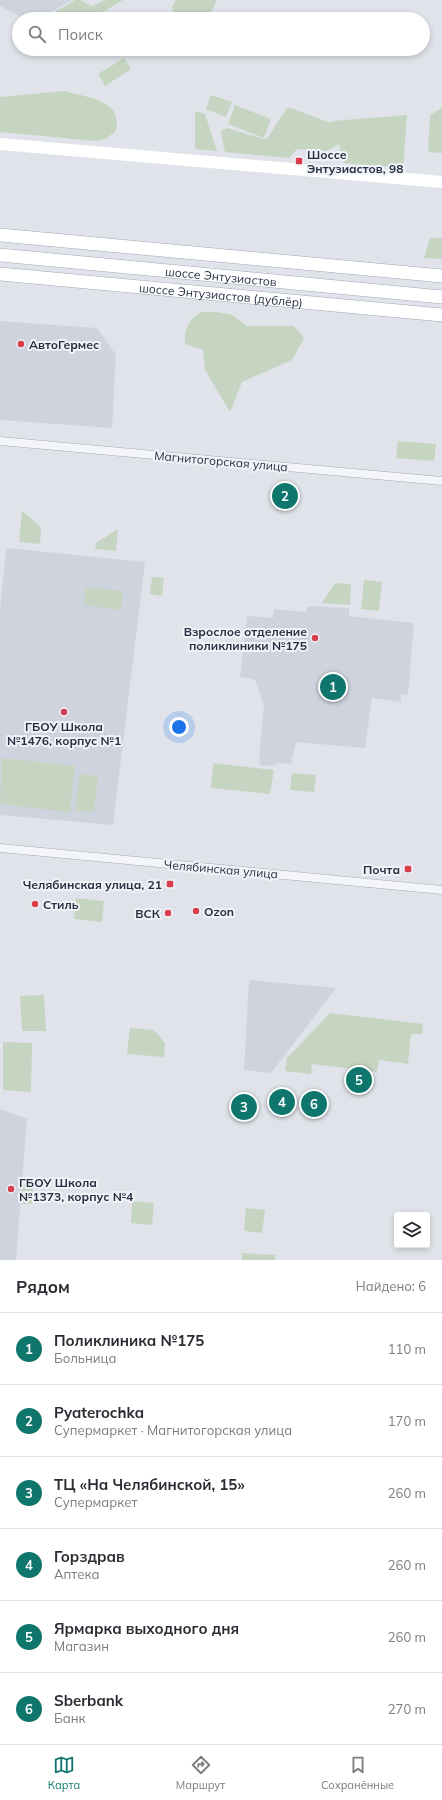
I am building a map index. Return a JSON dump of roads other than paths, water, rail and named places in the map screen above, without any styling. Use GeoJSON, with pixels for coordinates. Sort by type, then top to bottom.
{"type":"FeatureCollection","features":[{"type":"Feature","properties":{"kind":"main road","name":"шоссе Энтузиастов"},"geometry":{"type":"LineString","coordinates":[[0,235],[442,276]]}},
{"type":"Feature","properties":{"kind":"main road","name":"шоссе Энтузиастов"},"geometry":{"type":"LineString","coordinates":[[0,255],[442,297]]}},
{"type":"Feature","properties":{"kind":"main road","name":"шоссе Энтузиастов (дублёр)"},"geometry":{"type":"LineString","coordinates":[[0,274],[442,316]]}},
{"type":"Feature","properties":{"kind":"street"},"geometry":{"type":"LineString","coordinates":[[0,144],[442,182]]}},
{"type":"Feature","properties":{"kind":"street","name":"Магнитогорская улица"},"geometry":{"type":"LineString","coordinates":[[0,441],[442,481]]}},
{"type":"Feature","properties":{"kind":"street","name":"Челябинская улица"},"geometry":{"type":"LineString","coordinates":[[0,848],[442,890]]}},
{"type":"Feature","properties":{"kind":"place","name":"Шоссе Энтузиастов, 98"},"geometry":{"type":"Point","coordinates":[299,161]}},
{"type":"Feature","properties":{"kind":"place","name":"АвтоГермес"},"geometry":{"type":"Point","coordinates":[21,344]}},
{"type":"Feature","properties":{"kind":"place","name":"Pyaterochka"},"geometry":{"type":"Point","coordinates":[285,496]}},
{"type":"Feature","properties":{"kind":"place","name":"Взрослое отделение поликлиники №175"},"geometry":{"type":"Point","coordinates":[315,638]}},
{"type":"Feature","properties":{"kind":"place","name":"Поликлиника №175"},"geometry":{"type":"Point","coordinates":[333,687]}},
{"type":"Feature","properties":{"kind":"place","name":"ГБОУ Школа №1476, корпус №1"},"geometry":{"type":"Point","coordinates":[64,712]}},
{"type":"Feature","properties":{"kind":"place","name":"Почта"},"geometry":{"type":"Point","coordinates":[408,869]}},
{"type":"Feature","properties":{"kind":"place","name":"Челябинская улица, 21"},"geometry":{"type":"Point","coordinates":[170,884]}},
{"type":"Feature","properties":{"kind":"place","name":"Стиль"},"geometry":{"type":"Point","coordinates":[35,904]}},
{"type":"Feature","properties":{"kind":"place","name":"Ozon"},"geometry":{"type":"Point","coordinates":[196,911]}},
{"type":"Feature","properties":{"kind":"place","name":"ВСК"},"geometry":{"type":"Point","coordinates":[168,913]}},
{"type":"Feature","properties":{"kind":"place","name":"Ярмарка выходного дня"},"geometry":{"type":"Point","coordinates":[359,1080]}},
{"type":"Feature","properties":{"kind":"place","name":"Горздрав"},"geometry":{"type":"Point","coordinates":[282,1102]}},
{"type":"Feature","properties":{"kind":"place","name":"Sberbank"},"geometry":{"type":"Point","coordinates":[314,1104]}},
{"type":"Feature","properties":{"kind":"place","name":"ТЦ «На Челябинской, 15»"},"geometry":{"type":"Point","coordinates":[244,1107]}},
{"type":"Feature","properties":{"kind":"place","name":"ГБОУ Школа №1373, корпус №4"},"geometry":{"type":"Point","coordinates":[11,1189]}}]}
